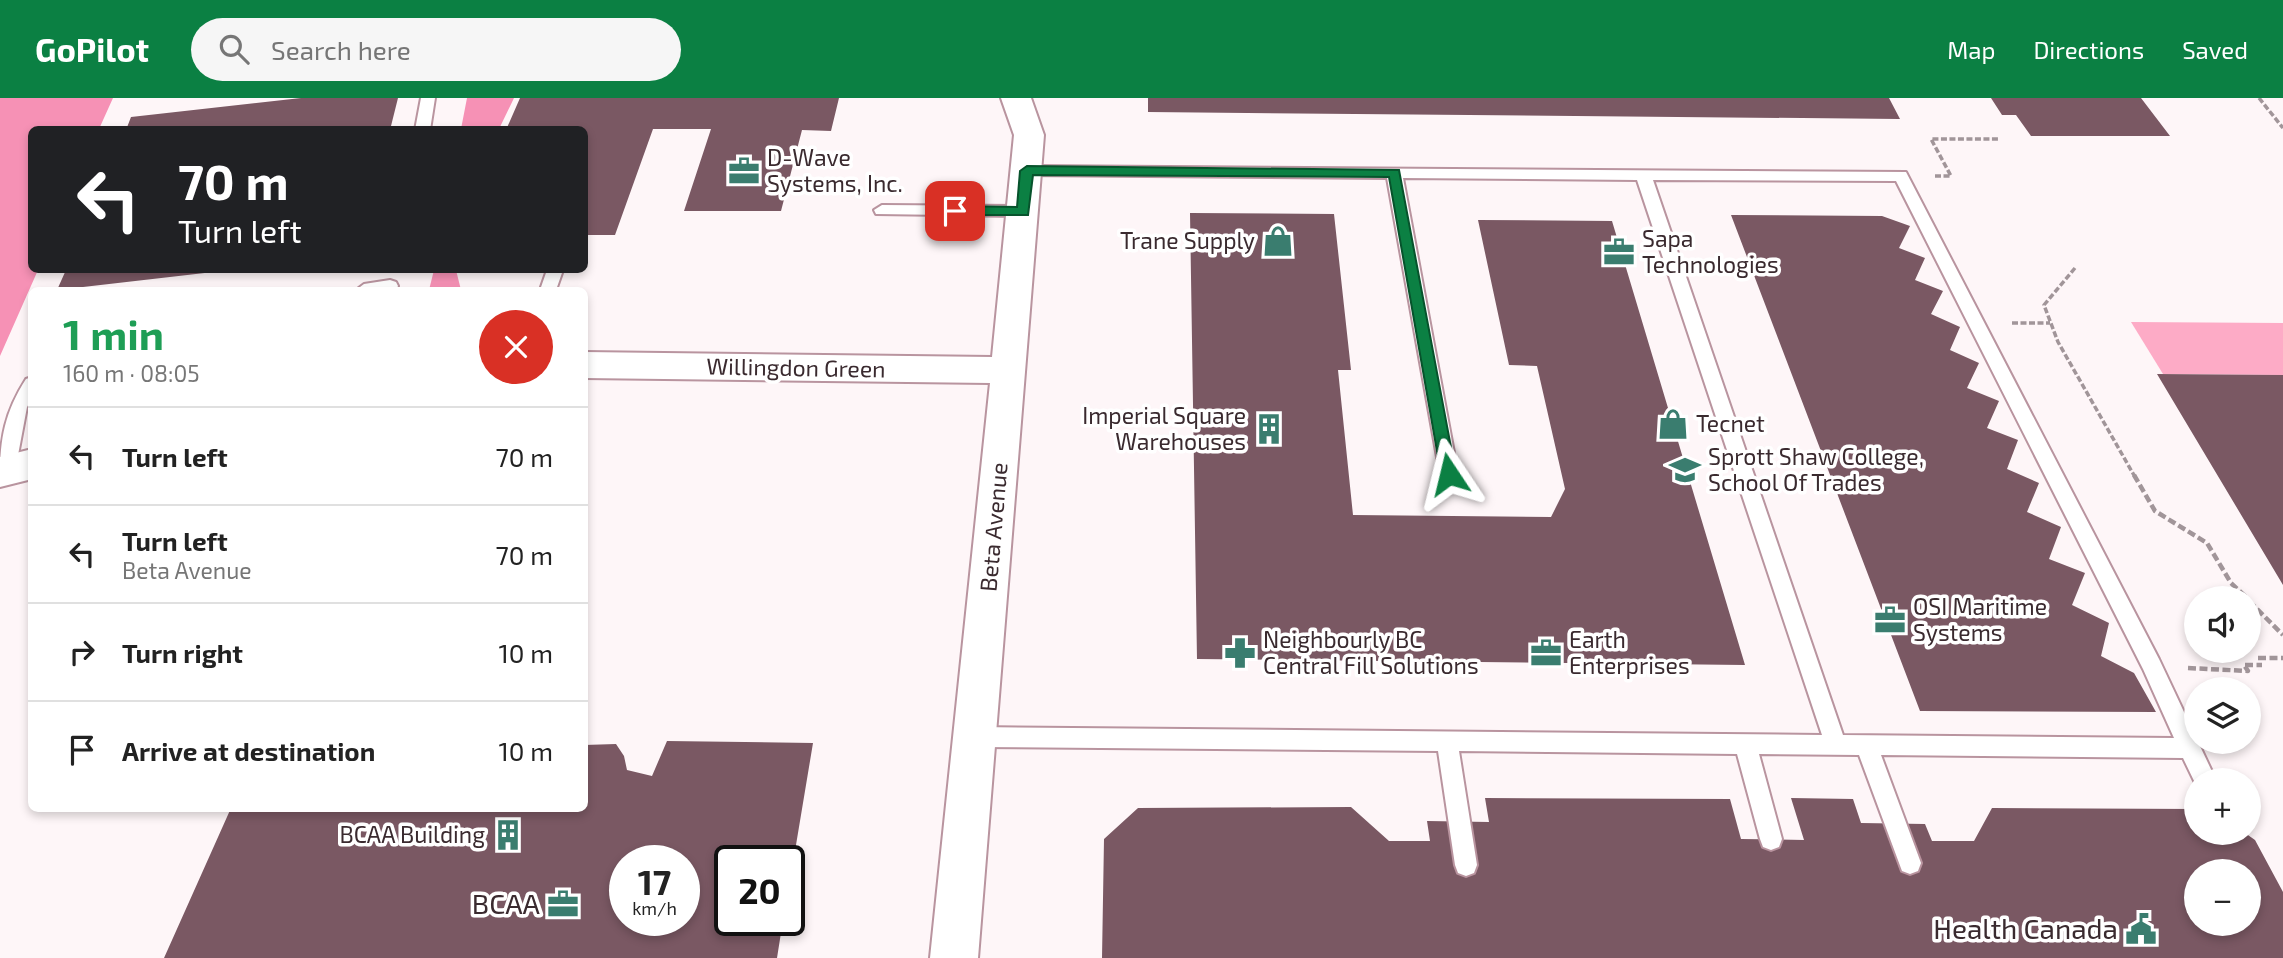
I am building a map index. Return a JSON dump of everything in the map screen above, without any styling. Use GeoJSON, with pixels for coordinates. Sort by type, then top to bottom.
{"type":"FeatureCollection","features":[{"type":"Feature","properties":{"kind":"street","name":"Beta Avenue"},"geometry":{"type":"LineString","coordinates":[[954,958],[1027,171],[1029,135],[1016,98]]}},
{"type":"Feature","properties":{"kind":"street","name":"Willingdon Green"},"geometry":{"type":"LineString","coordinates":[[588,365],[1007,370]]}},
{"type":"Feature","properties":{"kind":"lane"},"geometry":{"type":"LineString","coordinates":[[423,126],[428,98]]}},
{"type":"Feature","properties":{"kind":"lane"},"geometry":{"type":"LineString","coordinates":[[1027,171],[1901,176],[2152,665],[2184,737]]}},
{"type":"Feature","properties":{"kind":"lane"},"geometry":{"type":"LineString","coordinates":[[1394,173],[1449,474]]}},
{"type":"Feature","properties":{"kind":"lane"},"geometry":{"type":"LineString","coordinates":[[1643,174],[1836,745]]}},
{"type":"Feature","properties":{"kind":"lane"},"geometry":{"type":"LineString","coordinates":[[882,210],[1023,211]]}},
{"type":"Feature","properties":{"kind":"lane"},"geometry":{"type":"LineString","coordinates":[[374,287],[391,282]]}},
{"type":"Feature","properties":{"kind":"lane"},"geometry":{"type":"LineString","coordinates":[[13,469],[18,406],[28,390]]}},
{"type":"Feature","properties":{"kind":"lane"},"geometry":{"type":"LineString","coordinates":[[975,737],[2184,748]]}},
{"type":"Feature","properties":{"kind":"lane"},"geometry":{"type":"LineString","coordinates":[[1447,741],[1466,864]]}},
{"type":"Feature","properties":{"kind":"lane"},"geometry":{"type":"LineString","coordinates":[[1745,744],[1771,839]]}},
{"type":"Feature","properties":{"kind":"lane"},"geometry":{"type":"LineString","coordinates":[[1866,745],[1910,863]]}},
{"type":"Feature","properties":{"kind":"path"},"geometry":{"type":"LineString","coordinates":[[2259,98],[2283,128]]}},
{"type":"Feature","properties":{"kind":"path"},"geometry":{"type":"LineString","coordinates":[[1901,176],[1951,176],[1931,139],[1998,139]]}},
{"type":"Feature","properties":{"kind":"path"},"geometry":{"type":"LineString","coordinates":[[2075,268],[2044,305],[2050,323],[2155,511],[2207,543],[2234,586]]}},
{"type":"Feature","properties":{"kind":"path"},"geometry":{"type":"LineString","coordinates":[[2021,323],[2050,323]]}},
{"type":"Feature","properties":{"kind":"path"},"geometry":{"type":"LineString","coordinates":[[2261,613],[2283,635]]}},
{"type":"Feature","properties":{"kind":"path"},"geometry":{"type":"LineString","coordinates":[[2216,671],[2248,671],[2244,665],[2262,666],[2258,658],[2283,658]]}},
{"type":"Feature","properties":{"kind":"shaded area"},"geometry":{"type":"Polygon","coordinates":[[[0,98],[113,98],[100,126],[28,126],[28,273],[37,273],[30,287],[28,287],[28,293],[0,356],[0,98]]]}},
{"type":"Feature","properties":{"kind":"shaded area"},"geometry":{"type":"Polygon","coordinates":[[[467,98],[514,98],[500,126],[462,126],[467,98]]]}},
{"type":"Feature","properties":{"kind":"shaded area"},"geometry":{"type":"Polygon","coordinates":[[[433,273],[457,273],[460,287],[430,287],[433,273]]]}},
{"type":"Feature","properties":{"kind":"shaded area"},"geometry":{"type":"Polygon","coordinates":[[[2131,322],[2283,323],[2283,375],[2163,374],[2131,322]]]}},
{"type":"Feature","properties":{"kind":"building"},"geometry":{"type":"Polygon","coordinates":[[[301,98],[398,98],[391,126],[128,126],[131,117],[301,98]]]}},
{"type":"Feature","properties":{"kind":"building","name":"D-Wave Systems, Inc."},"geometry":{"type":"Polygon","coordinates":[[[520,98],[839,98],[831,131],[802,130],[781,211],[684,211],[711,129],[653,129],[615,235],[588,235],[588,126],[508,126],[520,98]]]}},
{"type":"Feature","properties":{"kind":"building"},"geometry":{"type":"Polygon","coordinates":[[[1148,98],[1889,98],[1900,119],[1148,112],[1148,98]]]}},
{"type":"Feature","properties":{"kind":"building"},"geometry":{"type":"Polygon","coordinates":[[[1991,98],[2141,98],[2170,136],[2031,136],[2016,115],[2002,115],[1991,98]]]}},
{"type":"Feature","properties":{"kind":"building","name":"Imperial Square Warehouses"},"geometry":{"type":"Polygon","coordinates":[[[1190,213],[1334,214],[1351,370],[1338,370],[1353,515],[1551,517],[1565,489],[1537,366],[1509,365],[1478,220],[1612,221],[1745,665],[1197,659],[1190,213]]]}},
{"type":"Feature","properties":{"kind":"building"},"geometry":{"type":"Polygon","coordinates":[[[1731,215],[1882,216],[1910,226],[1899,248],[1925,258],[1915,280],[1943,291],[1931,314],[1960,327],[1950,350],[1979,363],[1967,388],[1999,401],[1987,428],[2018,440],[2007,469],[2039,483],[2027,512],[2061,527],[2049,559],[2085,573],[2072,605],[2109,623],[2101,656],[2134,673],[2156,712],[1920,711],[1731,215]]]}},
{"type":"Feature","properties":{"kind":"building"},"geometry":{"type":"Polygon","coordinates":[[[65,273],[205,273],[83,287],[58,287],[65,273]]]}},
{"type":"Feature","properties":{"kind":"building"},"geometry":{"type":"Polygon","coordinates":[[[2157,374],[2283,375],[2283,585],[2157,374]]]}},
{"type":"Feature","properties":{"kind":"building","name":"BCAA Building"},"geometry":{"type":"Polygon","coordinates":[[[667,741],[813,743],[796,845],[714,845],[714,936],[780,936],[777,958],[164,958],[229,812],[588,812],[588,745],[616,744],[624,756],[627,770],[652,776],[667,741]]]}},
{"type":"Feature","properties":{"kind":"building"},"geometry":{"type":"Polygon","coordinates":[[[1485,798],[1730,799],[1741,839],[1804,840],[1791,798],[1853,799],[1861,823],[1925,824],[1932,841],[1974,841],[1992,808],[2184,809],[2184,845],[2258,845],[2283,892],[2283,958],[1102,958],[1104,839],[1138,808],[1351,807],[1389,841],[1430,841],[1427,821],[1489,822],[1485,798]]]}},
{"type":"Feature","properties":{"kind":"place","name":"D-Wave Systems, Inc."},"geometry":{"type":"Point","coordinates":[744,171]}},
{"type":"Feature","properties":{"kind":"place","name":"Trane Supply"},"geometry":{"type":"Point","coordinates":[1278,241]}},
{"type":"Feature","properties":{"kind":"place","name":"Sapa Technologies"},"geometry":{"type":"Point","coordinates":[1619,252]}},
{"type":"Feature","properties":{"kind":"place","name":"Tecnet"},"geometry":{"type":"Point","coordinates":[1673,424]}},
{"type":"Feature","properties":{"kind":"place","name":"Imperial Square Warehouses"},"geometry":{"type":"Point","coordinates":[1269,429]}},
{"type":"Feature","properties":{"kind":"place","name":"Sprott Shaw College, School Of Trades"},"geometry":{"type":"Point","coordinates":[1685,470]}},
{"type":"Feature","properties":{"kind":"place","name":"OSI Maritime Systems"},"geometry":{"type":"Point","coordinates":[1890,620]}},
{"type":"Feature","properties":{"kind":"place","name":"Neighbourly BC Central Fill Solutions"},"geometry":{"type":"Point","coordinates":[1240,653]}},
{"type":"Feature","properties":{"kind":"place","name":"Earth Enterprises"},"geometry":{"type":"Point","coordinates":[1546,653]}},
{"type":"Feature","properties":{"kind":"place","name":"BCAA Building"},"geometry":{"type":"Point","coordinates":[508,835]}},
{"type":"Feature","properties":{"kind":"place","name":"BCAA"},"geometry":{"type":"Point","coordinates":[563,904]}},
{"type":"Feature","properties":{"kind":"place","name":"Health Canada"},"geometry":{"type":"Point","coordinates":[2141,929]}},
{"type":"Feature","properties":{"kind":"route"},"geometry":{"type":"LineString","coordinates":[[955,211],[1023,211],[1027,171],[1394,173],[1449,474]]}}]}
